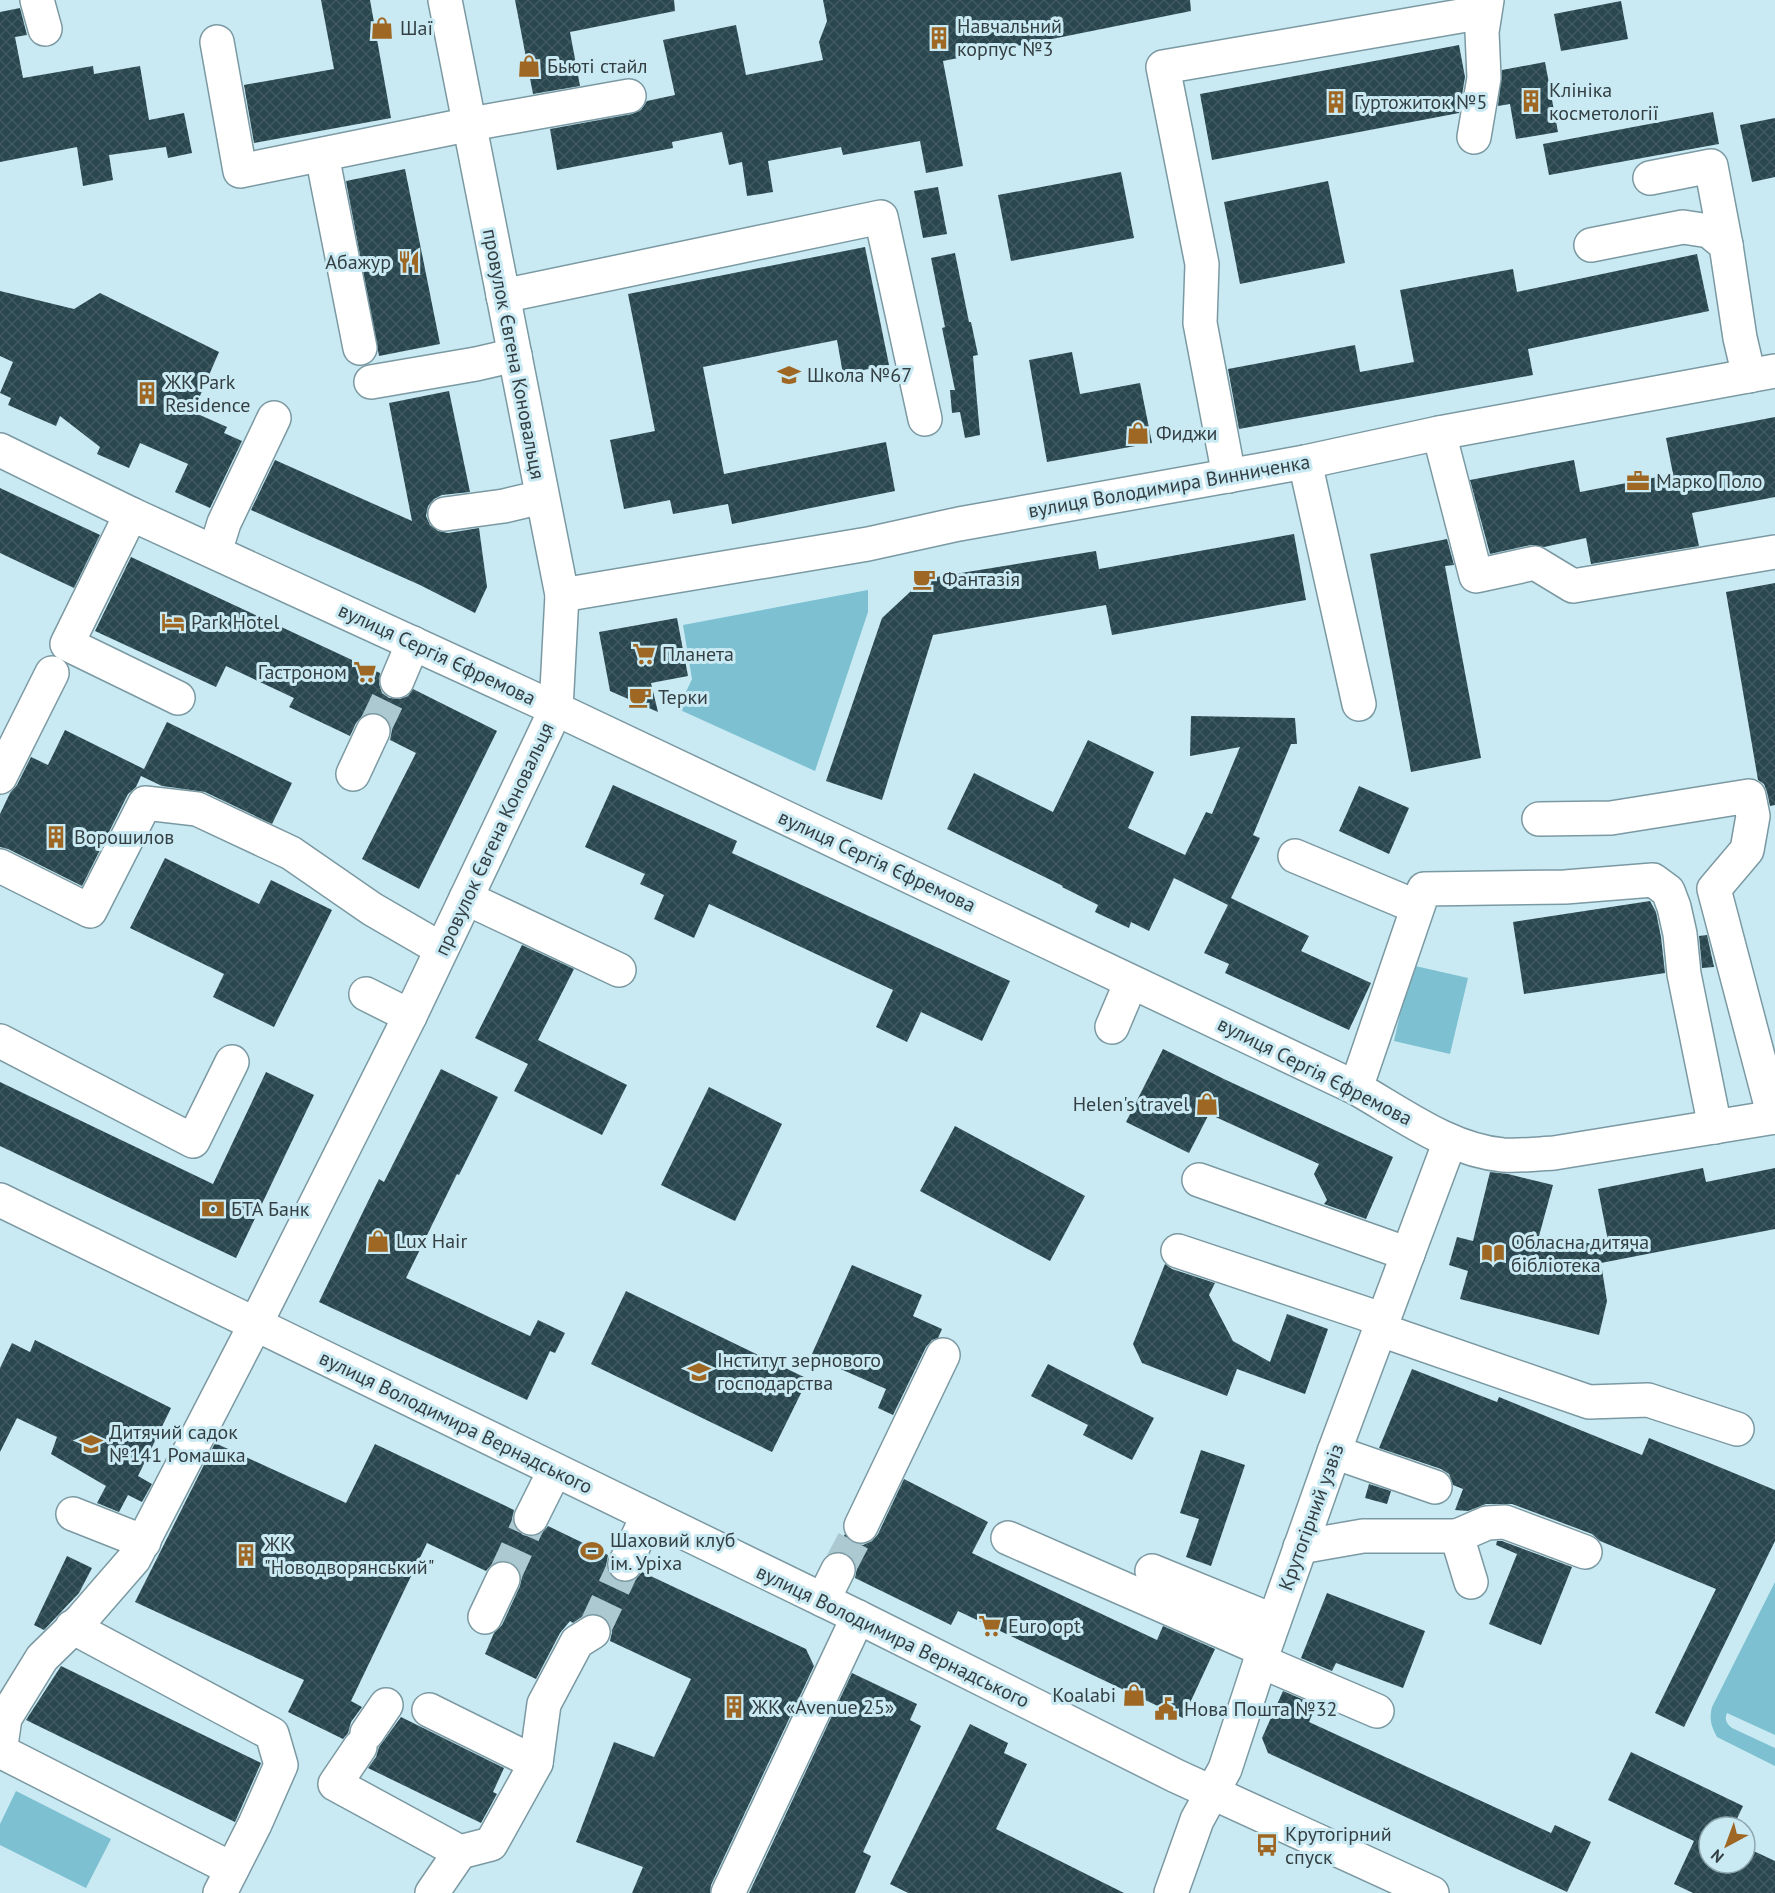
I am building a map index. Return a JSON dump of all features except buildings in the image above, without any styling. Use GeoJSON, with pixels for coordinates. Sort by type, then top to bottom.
{"type":"FeatureCollection","features":[{"type":"Feature","properties":{"kind":"street","name":"провулок Євгена Коновальця"},"geometry":{"type":"LineString","coordinates":[[0,1751],[5,1718],[42,1658],[134,1559],[144,1542],[410,1016],[556,709],[562,595],[446,0]]}},
{"type":"Feature","properties":{"kind":"street"},"geometry":{"type":"LineString","coordinates":[[1474,137],[1484,78],[1482,32],[1485,0]]}},
{"type":"Feature","properties":{"kind":"street"},"geometry":{"type":"LineString","coordinates":[[1229,476],[1200,323],[1202,264],[1163,67],[1472,14],[1485,0]]}},
{"type":"Feature","properties":{"kind":"street"},"geometry":{"type":"LineString","coordinates":[[217,42],[240,171],[471,124],[629,96]]}},
{"type":"Feature","properties":{"kind":"street"},"geometry":{"type":"LineString","coordinates":[[322,155],[360,348]]}},
{"type":"Feature","properties":{"kind":"street"},"geometry":{"type":"LineString","coordinates":[[1650,178],[1711,166],[1740,338],[1762,374]]}},
{"type":"Feature","properties":{"kind":"street"},"geometry":{"type":"LineString","coordinates":[[503,296],[881,217],[925,419]]}},
{"type":"Feature","properties":{"kind":"street"},"geometry":{"type":"LineString","coordinates":[[1592,245],[1683,227],[1709,231],[1726,245]]}},
{"type":"Feature","properties":{"kind":"street"},"geometry":{"type":"LineString","coordinates":[[371,382],[477,364],[515,355]]}},
{"type":"Feature","properties":{"kind":"street","name":"вулиця Володимира Винниченка"},"geometry":{"type":"LineString","coordinates":[[562,595],[868,544],[959,524],[1305,462],[1439,433],[1762,374]]}},
{"type":"Feature","properties":{"kind":"street"},"geometry":{"type":"LineString","coordinates":[[215,552],[224,523],[274,418]]}},
{"type":"Feature","properties":{"kind":"street"},"geometry":{"type":"LineString","coordinates":[[1439,433],[1476,576],[1535,563],[1573,586],[1775,552]]}},
{"type":"Feature","properties":{"kind":"street","name":"вулиця Сергія Єфремова"},"geometry":{"type":"LineString","coordinates":[[0,450],[131,514],[556,709],[1356,1088],[1450,1141],[1502,1155],[1527,1155],[1554,1153],[1774,1117]]}},
{"type":"Feature","properties":{"kind":"street"},"geometry":{"type":"LineString","coordinates":[[1305,462],[1359,704]]}},
{"type":"Feature","properties":{"kind":"street"},"geometry":{"type":"LineString","coordinates":[[445,514],[504,506],[542,497]]}},
{"type":"Feature","properties":{"kind":"street"},"geometry":{"type":"LineString","coordinates":[[131,514],[67,644],[178,698]]}},
{"type":"Feature","properties":{"kind":"street"},"geometry":{"type":"LineString","coordinates":[[397,681],[413,643]]}},
{"type":"Feature","properties":{"kind":"street"},"geometry":{"type":"LineString","coordinates":[[0,777],[52,673]]}},
{"type":"Feature","properties":{"kind":"street"},"geometry":{"type":"LineString","coordinates":[[352,774],[373,731]]}},
{"type":"Feature","properties":{"kind":"street"},"geometry":{"type":"LineString","coordinates":[[1539,819],[1611,818],[1749,796],[1761,848],[1714,889],[1774,1117]]}},
{"type":"Feature","properties":{"kind":"street"},"geometry":{"type":"LineString","coordinates":[[0,866],[90,911],[145,803],[197,809],[291,853],[372,909],[441,950]]}},
{"type":"Feature","properties":{"kind":"street"},"geometry":{"type":"LineString","coordinates":[[1294,856],[1417,907]]}},
{"type":"Feature","properties":{"kind":"street"},"geometry":{"type":"LineString","coordinates":[[1356,1088],[1424,889],[1565,886],[1653,880],[1668,891],[1674,907],[1680,934],[1684,974],[1715,1127]]}},
{"type":"Feature","properties":{"kind":"street"},"geometry":{"type":"LineString","coordinates":[[466,898],[619,970]]}},
{"type":"Feature","properties":{"kind":"street"},"geometry":{"type":"LineString","coordinates":[[1112,1027],[1131,982]]}},
{"type":"Feature","properties":{"kind":"street"},"geometry":{"type":"LineString","coordinates":[[366,994],[410,1016]]}},
{"type":"Feature","properties":{"kind":"street"},"geometry":{"type":"LineString","coordinates":[[0,1041],[193,1141],[232,1062]]}},
{"type":"Feature","properties":{"kind":"street","name":"Крутогірний узвіз"},"geometry":{"type":"LineString","coordinates":[[1171,1893],[1197,1820],[1225,1769],[1266,1644],[1334,1452],[1450,1141]]}},
{"type":"Feature","properties":{"kind":"street"},"geometry":{"type":"LineString","coordinates":[[1199,1180],[1408,1254]]}},
{"type":"Feature","properties":{"kind":"street","name":"вулиця Володимира Вернадського"},"geometry":{"type":"LineString","coordinates":[[0,1200],[858,1617],[1211,1793],[1432,1893]]}},
{"type":"Feature","properties":{"kind":"street"},"geometry":{"type":"LineString","coordinates":[[1178,1251],[1589,1402],[1648,1400],[1737,1429]]}},
{"type":"Feature","properties":{"kind":"street"},"geometry":{"type":"LineString","coordinates":[[861,1526],[943,1355]]}},
{"type":"Feature","properties":{"kind":"street"},"geometry":{"type":"LineString","coordinates":[[1334,1452],[1435,1487]]}},
{"type":"Feature","properties":{"kind":"street"},"geometry":{"type":"LineString","coordinates":[[531,1518],[555,1470]]}},
{"type":"Feature","properties":{"kind":"street"},"geometry":{"type":"LineString","coordinates":[[73,1514],[144,1542]]}},
{"type":"Feature","properties":{"kind":"street"},"geometry":{"type":"LineString","coordinates":[[625,1564],[648,1515]]}},
{"type":"Feature","properties":{"kind":"street"},"geometry":{"type":"LineString","coordinates":[[1300,1547],[1363,1536],[1457,1536],[1487,1524],[1505,1522],[1585,1552]]}},
{"type":"Feature","properties":{"kind":"street"},"geometry":{"type":"LineString","coordinates":[[1457,1536],[1471,1582]]}},
{"type":"Feature","properties":{"kind":"street"},"geometry":{"type":"LineString","coordinates":[[1008,1538],[1266,1644],[1379,1701]]}},
{"type":"Feature","properties":{"kind":"street"},"geometry":{"type":"LineString","coordinates":[[823,1600],[838,1570]]}},
{"type":"Feature","properties":{"kind":"street"},"geometry":{"type":"LineString","coordinates":[[1152,1572],[1266,1644]]}},
{"type":"Feature","properties":{"kind":"street"},"geometry":{"type":"LineString","coordinates":[[485,1617],[503,1580]]}},
{"type":"Feature","properties":{"kind":"street"},"geometry":{"type":"LineString","coordinates":[[728,1893],[858,1617]]}},
{"type":"Feature","properties":{"kind":"street"},"geometry":{"type":"LineString","coordinates":[[0,1751],[226,1881],[281,1765],[272,1734],[72,1627]]}},
{"type":"Feature","properties":{"kind":"street"},"geometry":{"type":"LineString","coordinates":[[432,1893],[460,1852],[491,1844],[536,1763],[544,1704],[577,1642],[593,1632]]}},
{"type":"Feature","properties":{"kind":"street"},"geometry":{"type":"LineString","coordinates":[[386,1705],[335,1784],[460,1852]]}},
{"type":"Feature","properties":{"kind":"street"},"geometry":{"type":"LineString","coordinates":[[429,1710],[536,1763]]}},
{"type":"Feature","properties":{"kind":"shaded area"},"geometry":{"type":"Polygon","coordinates":[[[868,590],[868,612],[815,771],[678,709],[692,679],[683,625],[868,590]]]}},
{"type":"Feature","properties":{"kind":"shaded area"},"geometry":{"type":"Polygon","coordinates":[[[1411,965],[1468,978],[1450,1054],[1394,1041],[1411,965]]]}},
{"type":"Feature","properties":{"kind":"shaded area"},"geometry":{"type":"Polygon","coordinates":[[[1775,1582],[1775,1735],[1727,1713],[1726,1718],[1732,1728],[1775,1748],[1775,1766],[1717,1737],[1712,1726],[1711,1715],[1712,1707],[1775,1582]]]}},
{"type":"Feature","properties":{"kind":"shaded area"},"geometry":{"type":"Polygon","coordinates":[[[16,1791],[111,1839],[86,1888],[0,1845],[0,1824],[16,1791]]]}},
{"type":"Feature","properties":{"kind":"tunnel"},"geometry":{"type":"LineString","coordinates":[[373,731],[397,681]]}},
{"type":"Feature","properties":{"kind":"tunnel"},"geometry":{"type":"LineString","coordinates":[[503,1579],[531,1518]]}},
{"type":"Feature","properties":{"kind":"tunnel"},"geometry":{"type":"LineString","coordinates":[[838,1570],[861,1526]]}},
{"type":"Feature","properties":{"kind":"tunnel"},"geometry":{"type":"LineString","coordinates":[[593,1632],[625,1564]]}},
{"type":"Feature","properties":{"kind":"place","name":"Шаї"},"geometry":{"type":"Point","coordinates":[382,28]}},
{"type":"Feature","properties":{"kind":"place","name":"Навчальний корпус №3"},"geometry":{"type":"Point","coordinates":[939,38]}},
{"type":"Feature","properties":{"kind":"place","name":"Бьюті стайл"},"geometry":{"type":"Point","coordinates":[529,66]}},
{"type":"Feature","properties":{"kind":"place","name":"Клініка косметології"},"geometry":{"type":"Point","coordinates":[1531,101]}},
{"type":"Feature","properties":{"kind":"place","name":"Гуртожиток №5"},"geometry":{"type":"Point","coordinates":[1336,102]}},
{"type":"Feature","properties":{"kind":"place","name":"Абажур"},"geometry":{"type":"Point","coordinates":[409,262]}},
{"type":"Feature","properties":{"kind":"place","name":"Школа №67"},"geometry":{"type":"Point","coordinates":[789,375]}},
{"type":"Feature","properties":{"kind":"place","name":"ЖК Park Residence"},"geometry":{"type":"Point","coordinates":[147,393]}},
{"type":"Feature","properties":{"kind":"place","name":"Фиджи"},"geometry":{"type":"Point","coordinates":[1138,433]}},
{"type":"Feature","properties":{"kind":"place","name":"Марко Поло"},"geometry":{"type":"Point","coordinates":[1638,481]}},
{"type":"Feature","properties":{"kind":"place","name":"Фантазія"},"geometry":{"type":"Point","coordinates":[924,579]}},
{"type":"Feature","properties":{"kind":"place","name":"Park Hotel"},"geometry":{"type":"Point","coordinates":[173,622]}},
{"type":"Feature","properties":{"kind":"place","name":"Планета"},"geometry":{"type":"Point","coordinates":[644,654]}},
{"type":"Feature","properties":{"kind":"place","name":"Гастроном"},"geometry":{"type":"Point","coordinates":[365,672]}},
{"type":"Feature","properties":{"kind":"place","name":"Терки"},"geometry":{"type":"Point","coordinates":[640,697]}},
{"type":"Feature","properties":{"kind":"place","name":"Ворошилов"},"geometry":{"type":"Point","coordinates":[56,837]}},
{"type":"Feature","properties":{"kind":"place","name":"Helen's travel"},"geometry":{"type":"Point","coordinates":[1207,1104]}},
{"type":"Feature","properties":{"kind":"place","name":"БТА Банк"},"geometry":{"type":"Point","coordinates":[213,1209]}},
{"type":"Feature","properties":{"kind":"place","name":"Lux Hair"},"geometry":{"type":"Point","coordinates":[378,1241]}},
{"type":"Feature","properties":{"kind":"place","name":"Обласна дитяча бібліотека"},"geometry":{"type":"Point","coordinates":[1493,1253]}},
{"type":"Feature","properties":{"kind":"place","name":"Інститут зернового господарства"},"geometry":{"type":"Point","coordinates":[699,1372]}},
{"type":"Feature","properties":{"kind":"place","name":"Дитячий садок №141 Ромашка"},"geometry":{"type":"Point","coordinates":[91,1444]}},
{"type":"Feature","properties":{"kind":"place","name":"Шаховий клуб ім. Уріха"},"geometry":{"type":"Point","coordinates":[592,1551]}},
{"type":"Feature","properties":{"kind":"place","name":"ЖК \"Новодворянський\""},"geometry":{"type":"Point","coordinates":[246,1555]}},
{"type":"Feature","properties":{"kind":"place","name":"Euro opt"},"geometry":{"type":"Point","coordinates":[990,1626]}},
{"type":"Feature","properties":{"kind":"place","name":"Koalabi"},"geometry":{"type":"Point","coordinates":[1134,1695]}},
{"type":"Feature","properties":{"kind":"place","name":"ЖК «Avenue 25»"},"geometry":{"type":"Point","coordinates":[734,1707]}},
{"type":"Feature","properties":{"kind":"place","name":"Нова Пошта №32"},"geometry":{"type":"Point","coordinates":[1166,1709]}},
{"type":"Feature","properties":{"kind":"place","name":"Крутогірний спуск"},"geometry":{"type":"Point","coordinates":[1267,1845]}}]}
